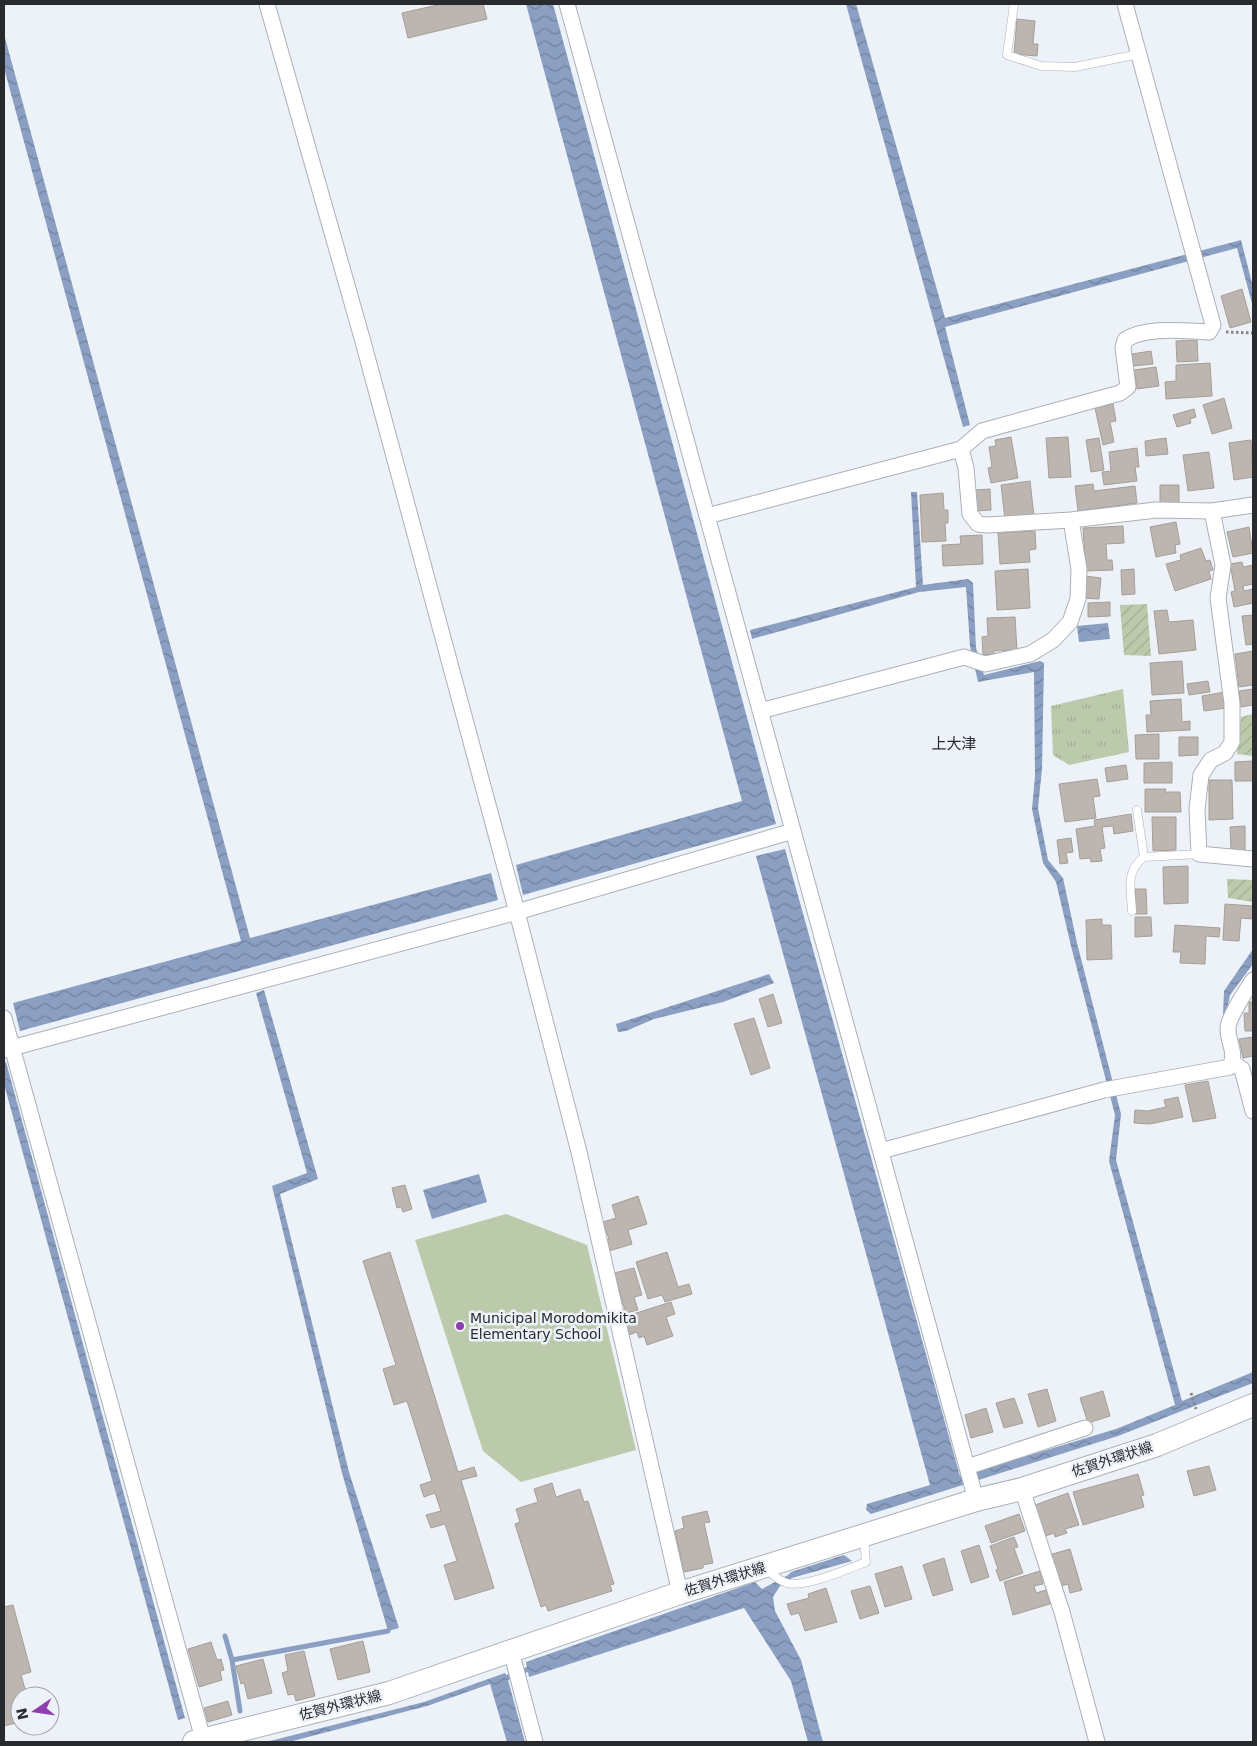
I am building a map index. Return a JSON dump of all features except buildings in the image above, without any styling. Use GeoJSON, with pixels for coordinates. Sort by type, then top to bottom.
{"type":"FeatureCollection","features":[{"type":"Feature","properties":{"kind":"main road","name":"佐賀外環状線"},"geometry":{"type":"LineString","coordinates":[[198,1741],[237,1737],[389,1693],[514,1666],[680,1593],[771,1573],[974,1492],[1022,1489],[1156,1445],[1253,1405]]}},
{"type":"Feature","properties":{"kind":"street"},"geometry":{"type":"LineString","coordinates":[[267,4],[362,338],[516,912],[578,1152],[645,1461],[680,1593]]}},
{"type":"Feature","properties":{"kind":"street"},"geometry":{"type":"LineString","coordinates":[[567,4],[974,1492]]}},
{"type":"Feature","properties":{"kind":"street"},"geometry":{"type":"LineString","coordinates":[[707,516],[961,449],[982,431],[1120,394],[1128,387],[1123,348],[1125,340],[1132,335],[1161,331],[1209,332],[1214,326],[1125,4]]}},
{"type":"Feature","properties":{"kind":"street"},"geometry":{"type":"LineString","coordinates":[[961,449],[966,468],[970,514],[978,524],[987,526],[1072,520],[1156,510],[1212,511],[1253,505]]}},
{"type":"Feature","properties":{"kind":"street"},"geometry":{"type":"LineString","coordinates":[[1212,511],[1222,565],[1218,598],[1232,703],[1232,742],[1225,752],[1211,760],[1201,775],[1197,809],[1199,854],[1253,858]]}},
{"type":"Feature","properties":{"kind":"street"},"geometry":{"type":"LineString","coordinates":[[760,711],[964,657],[985,664],[1030,654],[1053,640],[1070,622],[1078,599],[1079,569],[1072,520]]}},
{"type":"Feature","properties":{"kind":"street"},"geometry":{"type":"LineString","coordinates":[[8,1049],[516,912],[793,831]]}},
{"type":"Feature","properties":{"kind":"street"},"geometry":{"type":"LineString","coordinates":[[881,1150],[1111,1088],[1230,1067],[1234,1057],[1228,1028],[1240,1000],[1253,980]]}},
{"type":"Feature","properties":{"kind":"street"},"geometry":{"type":"LineString","coordinates":[[4,1018],[8,1049],[198,1741]]}},
{"type":"Feature","properties":{"kind":"street"},"geometry":{"type":"LineString","coordinates":[[1232,1062],[1242,1069],[1253,1111]]}},
{"type":"Feature","properties":{"kind":"street"},"geometry":{"type":"LineString","coordinates":[[968,1468],[1085,1428]]}},
{"type":"Feature","properties":{"kind":"street"},"geometry":{"type":"LineString","coordinates":[[1022,1489],[1062,1612],[1097,1742]]}},
{"type":"Feature","properties":{"kind":"street"},"geometry":{"type":"LineString","coordinates":[[514,1666],[535,1742]]}},
{"type":"Feature","properties":{"kind":"lane"},"geometry":{"type":"LineString","coordinates":[[1014,4],[1007,55],[1041,66],[1075,67],[1139,54]]}},
{"type":"Feature","properties":{"kind":"lane"},"geometry":{"type":"LineString","coordinates":[[1137,810],[1144,858]]}},
{"type":"Feature","properties":{"kind":"lane"},"geometry":{"type":"LineString","coordinates":[[1132,911],[1131,873],[1138,862],[1144,858],[1199,854]]}},
{"type":"Feature","properties":{"kind":"lane"},"geometry":{"type":"LineString","coordinates":[[771,1573],[788,1583],[802,1584],[866,1562],[863,1536]]}},
{"type":"Feature","properties":{"kind":"path"},"geometry":{"type":"LineString","coordinates":[[1209,332],[1253,333]]}},
{"type":"Feature","properties":{"kind":"path"},"geometry":{"type":"LineString","coordinates":[[1191,1393],[1197,1413]]}},
{"type":"Feature","properties":{"kind":"green space"},"geometry":{"type":"Polygon","coordinates":[[[1147,604],[1151,656],[1124,655],[1120,605],[1147,604]]]}},
{"type":"Feature","properties":{"kind":"green space"},"geometry":{"type":"Polygon","coordinates":[[[1123,689],[1129,752],[1069,765],[1053,755],[1051,706],[1123,689]]]}},
{"type":"Feature","properties":{"kind":"green space"},"geometry":{"type":"Polygon","coordinates":[[[1253,714],[1253,756],[1237,754],[1241,717],[1253,714]]]}},
{"type":"Feature","properties":{"kind":"green space"},"geometry":{"type":"Polygon","coordinates":[[[1253,867],[1253,902],[1228,898],[1227,879],[1252,880],[1253,867]]]}},
{"type":"Feature","properties":{"kind":"green space"},"geometry":{"type":"Polygon","coordinates":[[[506,1214],[587,1245],[636,1450],[521,1482],[483,1451],[415,1240],[506,1214]]]}},
{"type":"Feature","properties":{"kind":"water"},"geometry":{"type":"Polygon","coordinates":[[[526,4],[553,4],[776,824],[523,895],[516,865],[742,801],[526,4]]]}},
{"type":"Feature","properties":{"kind":"water"},"geometry":{"type":"Polygon","coordinates":[[[846,4],[856,4],[945,318],[1241,240],[1253,287],[1253,307],[1237,248],[945,327],[970,425],[963,427],[846,4]]]}},
{"type":"Feature","properties":{"kind":"water"},"geometry":{"type":"Polygon","coordinates":[[[4,34],[250,938],[491,873],[498,900],[20,1031],[13,1003],[241,941],[4,68],[4,34]]]}},
{"type":"Feature","properties":{"kind":"water"},"geometry":{"type":"Polygon","coordinates":[[[911,492],[917,492],[923,585],[968,579],[973,583],[976,648],[984,675],[1040,661],[1044,663],[1042,769],[1038,808],[1048,860],[1063,878],[1077,943],[1121,1114],[1116,1160],[1182,1401],[1253,1372],[1253,1383],[1118,1436],[871,1514],[866,1510],[867,1504],[930,1485],[756,856],[785,849],[960,1476],[1116,1429],[1175,1405],[1109,1161],[1115,1115],[1056,882],[1043,863],[1032,809],[1035,776],[1034,672],[978,682],[970,646],[966,587],[919,592],[752,639],[750,630],[916,587],[911,492]]]}},
{"type":"Feature","properties":{"kind":"water"},"geometry":{"type":"Polygon","coordinates":[[[1108,623],[1110,639],[1079,642],[1077,626],[1108,623]]]}},
{"type":"Feature","properties":{"kind":"water"},"geometry":{"type":"Polygon","coordinates":[[[1253,949],[1253,964],[1230,995],[1226,1014],[1223,1014],[1224,991],[1253,949]]]}},
{"type":"Feature","properties":{"kind":"water"},"geometry":{"type":"Polygon","coordinates":[[[769,974],[774,983],[723,1002],[654,1019],[626,1031],[618,1032],[616,1024],[769,974]]]}},
{"type":"Feature","properties":{"kind":"water"},"geometry":{"type":"Polygon","coordinates":[[[264,990],[318,1179],[280,1194],[349,1472],[399,1628],[388,1631],[342,1473],[272,1186],[307,1173],[256,993],[264,990]]]}},
{"type":"Feature","properties":{"kind":"water"},"geometry":{"type":"Polygon","coordinates":[[[6,1062],[185,1718],[178,1720],[4,1084],[4,1063],[6,1062]]]}},
{"type":"Feature","properties":{"kind":"water"},"geometry":{"type":"Polygon","coordinates":[[[479,1174],[487,1202],[432,1219],[423,1190],[479,1174]]]}},
{"type":"Feature","properties":{"kind":"water"},"geometry":{"type":"Polygon","coordinates":[[[844,1555],[852,1561],[792,1578],[780,1586],[773,1597],[775,1611],[801,1660],[823,1742],[808,1742],[791,1681],[744,1608],[529,1677],[528,1672],[508,1680],[525,1742],[507,1742],[490,1684],[427,1706],[289,1742],[266,1742],[424,1702],[527,1667],[526,1662],[755,1582],[762,1589],[791,1572],[844,1555]]]}},
{"type":"Feature","properties":{"kind":"waterway"},"geometry":{"type":"LineString","coordinates":[[225,1636],[232,1660],[388,1631]]}},
{"type":"Feature","properties":{"kind":"waterway"},"geometry":{"type":"LineString","coordinates":[[232,1660],[240,1711]]}},
{"type":"Feature","properties":{"kind":"place","name":"Municipal Morodomikita Elementary School"},"geometry":{"type":"Point","coordinates":[460,1326]}},
{"type":"Feature","properties":{"kind":"district","name":"上大津"},"geometry":{"type":"Point","coordinates":[954,744]}}]}
